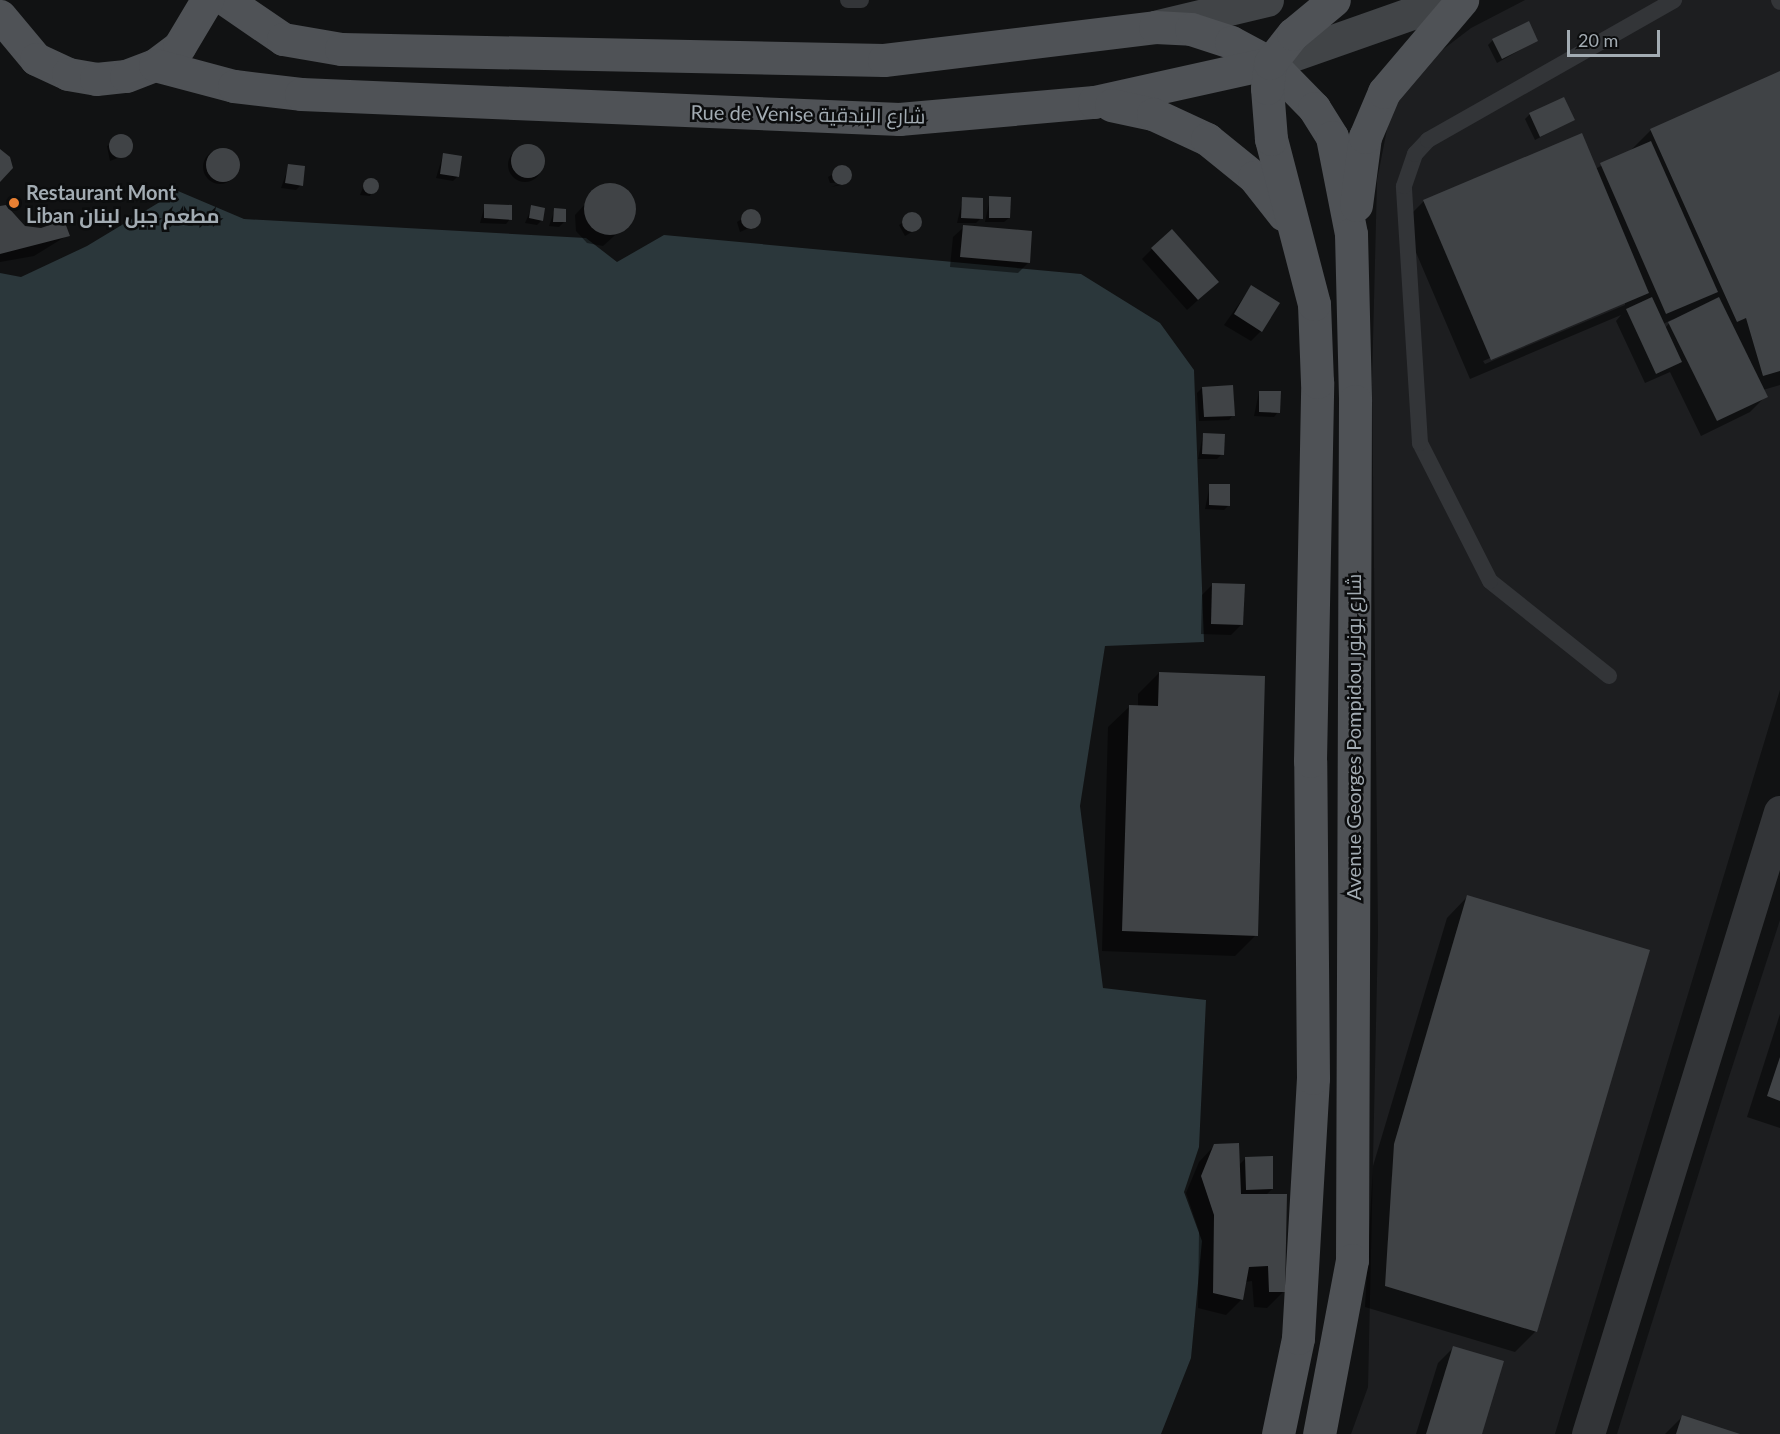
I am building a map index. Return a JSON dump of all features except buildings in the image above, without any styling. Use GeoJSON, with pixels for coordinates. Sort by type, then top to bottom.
{"type":"FeatureCollection","features":[{"type":"Feature","properties":{"kind":"main road"},"geometry":{"type":"LineString","coordinates":[[0,61],[68,74],[126,76],[154,65],[179,47],[207,0]]}},
{"type":"Feature","properties":{"kind":"main road"},"geometry":{"type":"LineString","coordinates":[[226,0],[284,39],[341,49],[884,60],[1155,27],[1267,0]]}},
{"type":"Feature","properties":{"kind":"main road"},"geometry":{"type":"LineString","coordinates":[[1270,63],[1293,34],[1334,0]]}},
{"type":"Feature","properties":{"kind":"main road","name":"Rue de Venise شارع البندقية"},"geometry":{"type":"LineString","coordinates":[[154,65],[234,86],[301,94],[543,107],[899,119],[1094,102],[1270,63],[1449,0]]}},
{"type":"Feature","properties":{"kind":"main road"},"geometry":{"type":"LineString","coordinates":[[1351,234],[1365,137],[1384,92],[1462,0]]}},
{"type":"Feature","properties":{"kind":"main road"},"geometry":{"type":"LineString","coordinates":[[0,16],[36,59],[68,74]]}},
{"type":"Feature","properties":{"kind":"main road","name":"Avenue Georges Pompidou شارع بونور"},"geometry":{"type":"LineString","coordinates":[[1155,27],[1191,29],[1232,42],[1270,63],[1314,108],[1332,137],[1351,234],[1352,1260],[1319,1434]]}},
{"type":"Feature","properties":{"kind":"main road","name":"Avenue Georges Pompidou شارع بونور"},"geometry":{"type":"LineString","coordinates":[[1270,63],[1266,109],[1291,224],[1314,304],[1317,382],[1310,761],[1313,1078],[1300,1317],[1278,1434]]}},
{"type":"Feature","properties":{"kind":"main road"},"geometry":{"type":"LineString","coordinates":[[1094,102],[1153,114],[1207,139],[1254,177],[1291,224]]}},
{"type":"Feature","properties":{"kind":"street"},"geometry":{"type":"LineString","coordinates":[[1588,1434],[1780,812]]}},
{"type":"Feature","properties":{"kind":"lane"},"geometry":{"type":"LineString","coordinates":[[848,0],[861,0]]}},
{"type":"Feature","properties":{"kind":"lane"},"geometry":{"type":"LineString","coordinates":[[1609,676],[1490,581],[1420,443],[1404,186],[1415,154],[1428,140],[1674,0]]}},
{"type":"Feature","properties":{"kind":"shaded area"},"geometry":{"type":"Polygon","coordinates":[[[1525,0],[1780,0],[1780,690],[1555,1434],[1351,1434],[1368,1387],[1378,933],[1372,381],[1377,180],[1390,114],[1420,67],[1471,28],[1525,0]]]}},
{"type":"Feature","properties":{"kind":"shaded area"},"geometry":{"type":"Polygon","coordinates":[[[178,191],[244,219],[586,238],[617,262],[664,235],[1081,274],[1160,323],[1194,370],[1204,642],[1105,646],[1080,806],[1103,988],[1206,1000],[1199,1147],[1184,1192],[1202,1241],[1191,1358],[1161,1434],[0,1434],[0,273],[21,277],[87,246],[178,191]]]}},
{"type":"Feature","properties":{"kind":"shaded area"},"geometry":{"type":"Polygon","coordinates":[[[1780,920],[1780,1434],[1617,1434],[1727,1083],[1780,920]]]}},
{"type":"Feature","properties":{"kind":"place","name":"Restaurant Mont Liban مطعم جبل لبنان"},"geometry":{"type":"Point","coordinates":[14,203]}}]}
